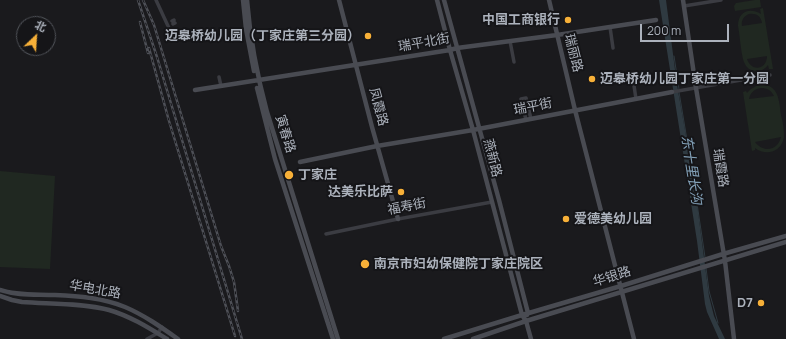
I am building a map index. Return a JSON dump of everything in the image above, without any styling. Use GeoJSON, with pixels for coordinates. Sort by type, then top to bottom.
{"type":"FeatureCollection","features":[{"type":"Feature","properties":{"kind":"street"},"geometry":{"type":"LineString","coordinates":[[156,0],[171,23],[174,39]]}},
{"type":"Feature","properties":{"kind":"street","name":"寅春路"},"geometry":{"type":"LineString","coordinates":[[242,0],[246,29],[275,159],[333,339]]}},
{"type":"Feature","properties":{"kind":"street","name":"寅春路"},"geometry":{"type":"LineString","coordinates":[[247,0],[257,80],[338,339]]}},
{"type":"Feature","properties":{"kind":"street","name":"凤霞路"},"geometry":{"type":"LineString","coordinates":[[339,0],[355,65],[398,219]]}},
{"type":"Feature","properties":{"kind":"street","name":"燕新路"},"geometry":{"type":"LineString","coordinates":[[437,0],[522,315],[526,321],[532,339]]}},
{"type":"Feature","properties":{"kind":"street","name":"燕新路"},"geometry":{"type":"LineString","coordinates":[[444,0],[480,129],[528,313],[526,321]]}},
{"type":"Feature","properties":{"kind":"street","name":"瑞丽路"},"geometry":{"type":"LineString","coordinates":[[549,0],[575,110],[634,339]]}},
{"type":"Feature","properties":{"kind":"street","name":"瑞霞路"},"geometry":{"type":"LineString","coordinates":[[683,0],[725,261],[734,339]]}},
{"type":"Feature","properties":{"kind":"street"},"geometry":{"type":"LineString","coordinates":[[684,6],[721,0]]}},
{"type":"Feature","properties":{"kind":"street","name":"瑞平北街"},"geometry":{"type":"LineString","coordinates":[[195,90],[457,48],[656,20]]}},
{"type":"Feature","properties":{"kind":"street"},"geometry":{"type":"LineString","coordinates":[[610,27],[613,48]]}},
{"type":"Feature","properties":{"kind":"street"},"geometry":{"type":"LineString","coordinates":[[510,41],[514,62]]}},
{"type":"Feature","properties":{"kind":"street","name":"瑞平街"},"geometry":{"type":"LineString","coordinates":[[300,162],[377,146],[480,129],[575,110],[770,75]]}},
{"type":"Feature","properties":{"kind":"street"},"geometry":{"type":"LineString","coordinates":[[219,77],[221,86]]}},
{"type":"Feature","properties":{"kind":"street"},"geometry":{"type":"LineString","coordinates":[[633,79],[636,99]]}},
{"type":"Feature","properties":{"kind":"street"},"geometry":{"type":"LineString","coordinates":[[526,98],[528,119],[522,99],[526,98]]}},
{"type":"Feature","properties":{"kind":"street","name":"福寿街"},"geometry":{"type":"LineString","coordinates":[[326,234],[492,202]]}},
{"type":"Feature","properties":{"kind":"street","name":"华银路"},"geometry":{"type":"LineString","coordinates":[[444,339],[786,236]]}},
{"type":"Feature","properties":{"kind":"street","name":"华银路"},"geometry":{"type":"LineString","coordinates":[[473,339],[526,321],[786,242]]}},
{"type":"Feature","properties":{"kind":"street","name":"华电北路"},"geometry":{"type":"LineString","coordinates":[[0,290],[24,294],[99,299],[125,307],[138,313],[162,327],[178,339]]}},
{"type":"Feature","properties":{"kind":"street","name":"华电北路"},"geometry":{"type":"LineString","coordinates":[[0,296],[22,302],[72,305],[111,311],[134,320],[167,339]]}},
{"type":"Feature","properties":{"kind":"street"},"geometry":{"type":"LineString","coordinates":[[147,339],[158,333],[162,327]]}},
{"type":"Feature","properties":{"kind":"shaded area"},"geometry":{"type":"Polygon","coordinates":[[[760,0],[761,7],[735,11],[734,6],[736,3],[760,0]]]}},
{"type":"Feature","properties":{"kind":"shaded area"},"geometry":{"type":"Polygon","coordinates":[[[763,8],[773,69],[769,69],[768,65],[762,70],[753,71],[749,69],[744,61],[738,21],[742,14],[748,11],[761,14],[760,9],[763,8]],[[749,14],[743,18],[742,26],[762,23],[761,18],[754,14],[749,14]],[[767,56],[747,59],[752,66],[758,68],[762,67],[767,56]]]}},
{"type":"Feature","properties":{"kind":"shaded area"},"geometry":{"type":"Polygon","coordinates":[[[758,85],[765,85],[774,90],[777,94],[784,137],[780,146],[773,151],[764,152],[755,148],[755,150],[752,151],[743,92],[746,91],[747,93],[758,85]],[[761,88],[756,89],[750,95],[749,99],[774,96],[769,90],[761,88]],[[781,137],[755,142],[762,148],[770,149],[777,145],[781,137]]]}},
{"type":"Feature","properties":{"kind":"shaded area"},"geometry":{"type":"Polygon","coordinates":[[[0,171],[55,176],[50,269],[0,267],[0,171]]]}},
{"type":"Feature","properties":{"kind":"water"},"geometry":{"type":"Polygon","coordinates":[[[659,0],[666,0],[677,85],[694,181],[709,296],[714,316],[725,339],[719,339],[705,304],[697,241],[659,0]]]}},
{"type":"Feature","properties":{"kind":"waterway","name":"东十里长沟"},"geometry":{"type":"LineString","coordinates":[[674,56],[679,89]]}},
{"type":"Feature","properties":{"kind":"waterway","name":"东十里长沟"},"geometry":{"type":"LineString","coordinates":[[679,92],[705,257]]}},
{"type":"Feature","properties":{"kind":"waterway","name":"东十里长沟"},"geometry":{"type":"LineString","coordinates":[[706,268],[709,291],[718,323]]}},
{"type":"Feature","properties":{"kind":"railway"},"geometry":{"type":"LineString","coordinates":[[138,0],[157,57],[242,339]]}},
{"type":"Feature","properties":{"kind":"railway"},"geometry":{"type":"LineString","coordinates":[[143,0],[154,25],[221,246],[234,282],[238,311]]}},
{"type":"Feature","properties":{"kind":"railway"},"geometry":{"type":"LineString","coordinates":[[140,22],[148,53]]}},
{"type":"Feature","properties":{"kind":"railway"},"geometry":{"type":"LineString","coordinates":[[149,48],[169,121],[235,336]]}},
{"type":"Feature","properties":{"kind":"place","name":"中国工商银行"},"geometry":{"type":"Point","coordinates":[568,20]}},
{"type":"Feature","properties":{"kind":"place","name":"迈皋桥幼儿园（丁家庄第三分园）"},"geometry":{"type":"Point","coordinates":[368,36]}},
{"type":"Feature","properties":{"kind":"place","name":"迈皋桥幼儿园丁家庄第一分园"},"geometry":{"type":"Point","coordinates":[592,79]}},
{"type":"Feature","properties":{"kind":"place","name":"丁家庄"},"geometry":{"type":"Point","coordinates":[289,175]}},
{"type":"Feature","properties":{"kind":"place","name":"达美乐比萨"},"geometry":{"type":"Point","coordinates":[401,192]}},
{"type":"Feature","properties":{"kind":"place","name":"爱德美幼儿园"},"geometry":{"type":"Point","coordinates":[566,219]}},
{"type":"Feature","properties":{"kind":"place","name":"南京市妇幼保健院丁家庄院区"},"geometry":{"type":"Point","coordinates":[365,264]}},
{"type":"Feature","properties":{"kind":"place","name":"D7"},"geometry":{"type":"Point","coordinates":[761,303]}}]}
